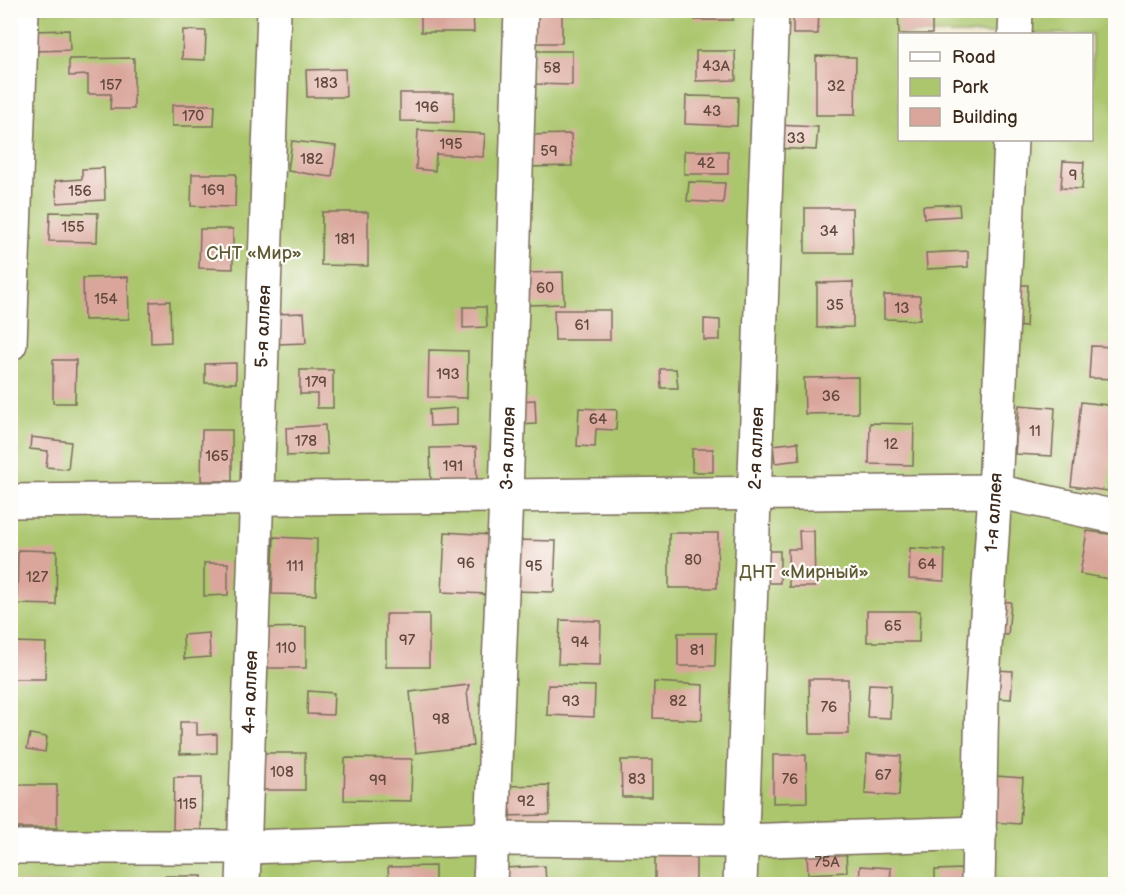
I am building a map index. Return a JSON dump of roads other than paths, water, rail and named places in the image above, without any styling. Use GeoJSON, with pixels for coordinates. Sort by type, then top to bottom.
{"type":"FeatureCollection","features":[{"type":"Feature","properties":{"kind":"street"},"geometry":{"type":"LineString","coordinates":[[10,344],[22,10]]}},
{"type":"Feature","properties":{"kind":"street","name":"5-я аллея"},"geometry":{"type":"LineString","coordinates":[[259,498],[274,10]]}},
{"type":"Feature","properties":{"kind":"street","name":"3-я аллея"},"geometry":{"type":"LineString","coordinates":[[490,885],[490,839],[506,496],[521,10]]}},
{"type":"Feature","properties":{"kind":"street","name":"2-я аллея"},"geometry":{"type":"LineString","coordinates":[[740,885],[757,494],[772,10]]}},
{"type":"Feature","properties":{"kind":"street"},"geometry":{"type":"LineString","coordinates":[[1015,33],[1016,10]]}},
{"type":"Feature","properties":{"kind":"street","name":"1-я аллея"},"geometry":{"type":"LineString","coordinates":[[978,885],[982,695],[995,491],[1011,141]]}},
{"type":"Feature","properties":{"kind":"street"},"geometry":{"type":"LineString","coordinates":[[10,501],[995,491],[1116,517]]}},
{"type":"Feature","properties":{"kind":"street","name":"4-я аллея"},"geometry":{"type":"LineString","coordinates":[[243,885],[259,498]]}},
{"type":"Feature","properties":{"kind":"street"},"geometry":{"type":"LineString","coordinates":[[10,847],[244,848],[490,839],[741,841],[980,833]]}},
{"type":"Feature","properties":{"kind":"park label","name":"СНТ «Мир»"},"geometry":{"type":"Point","coordinates":[254,253]}},
{"type":"Feature","properties":{"kind":"park label","name":"ДНТ «Мирный»"},"geometry":{"type":"Point","coordinates":[804,572]}}]}
